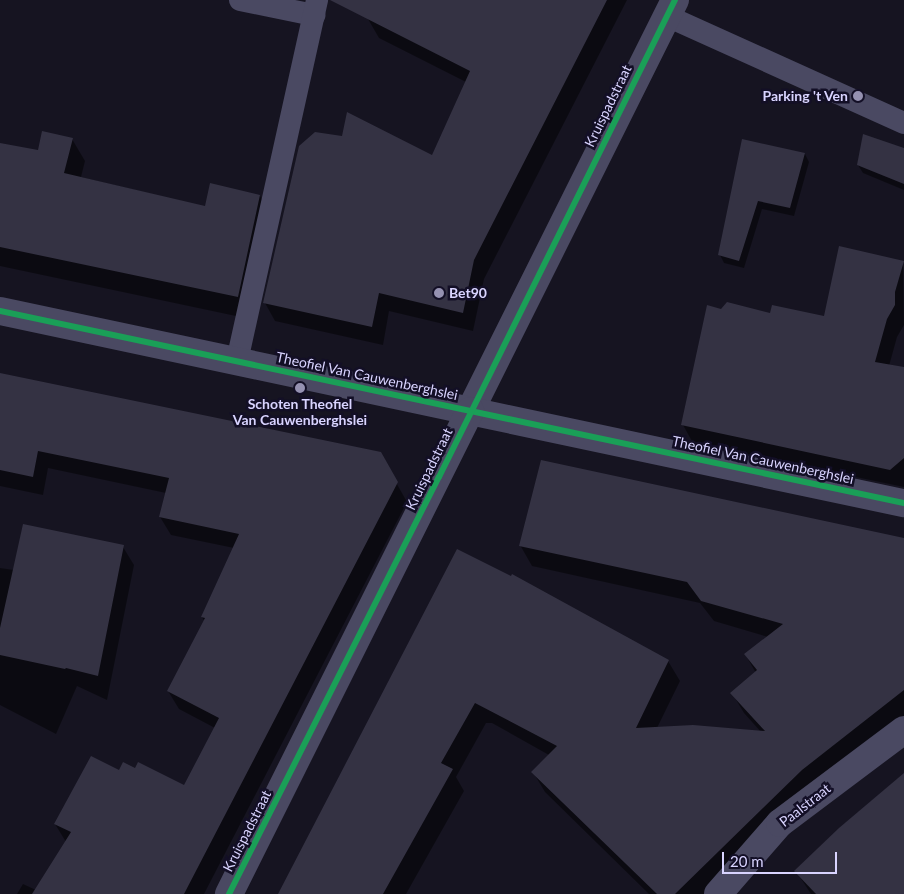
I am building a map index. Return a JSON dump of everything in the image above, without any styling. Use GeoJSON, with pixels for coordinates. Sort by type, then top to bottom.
{"type":"FeatureCollection","features":[{"type":"Feature","properties":{"kind":"street","name":"Kruispadstraat"},"geometry":{"type":"LineString","coordinates":[[229,894],[671,8]]}},
{"type":"Feature","properties":{"kind":"street","name":"Theofiel Van Cauwenberghslei"},"geometry":{"type":"LineString","coordinates":[[0,311],[904,503]]}},
{"type":"Feature","properties":{"kind":"street","name":"Paalstraat"},"geometry":{"type":"LineString","coordinates":[[718,894],[780,823],[904,730]]}},
{"type":"Feature","properties":{"kind":"lane"},"geometry":{"type":"LineString","coordinates":[[237,361],[316,7],[240,0]]}},
{"type":"Feature","properties":{"kind":"lane"},"geometry":{"type":"LineString","coordinates":[[671,8],[904,122]]}},
{"type":"Feature","properties":{"kind":"building"},"geometry":{"type":"Polygon","coordinates":[[[330,0],[607,0],[474,260],[463,313],[379,293],[372,327],[263,303],[299,146],[315,132],[342,136],[347,112],[432,155],[470,71],[330,0]]]}},
{"type":"Feature","properties":{"kind":"building"},"geometry":{"type":"Polygon","coordinates":[[[42,131],[73,138],[64,173],[205,206],[210,183],[260,195],[238,297],[0,247],[0,143],[38,150],[42,131]]]}},
{"type":"Feature","properties":{"kind":"building"},"geometry":{"type":"Polygon","coordinates":[[[863,134],[904,148],[904,184],[857,165],[863,134]]]}},
{"type":"Feature","properties":{"kind":"building"},"geometry":{"type":"Polygon","coordinates":[[[742,139],[805,153],[790,208],[758,201],[739,261],[718,255],[742,139]]]}},
{"type":"Feature","properties":{"kind":"building"},"geometry":{"type":"Polygon","coordinates":[[[839,246],[904,261],[895,292],[895,305],[887,319],[875,362],[904,367],[904,458],[890,470],[681,425],[707,305],[721,309],[727,302],[770,313],[772,305],[824,316],[839,246]]]}},
{"type":"Feature","properties":{"kind":"building"},"geometry":{"type":"Polygon","coordinates":[[[0,373],[381,452],[398,482],[184,894],[32,894],[71,832],[54,824],[91,756],[119,770],[123,762],[135,768],[138,762],[184,785],[219,718],[167,691],[205,618],[201,617],[239,534],[159,517],[169,478],[38,451],[33,477],[0,470],[0,373]]]}},
{"type":"Feature","properties":{"kind":"building"},"geometry":{"type":"Polygon","coordinates":[[[541,460],[904,538],[904,690],[802,770],[675,894],[657,894],[531,772],[557,746],[475,703],[441,763],[453,769],[383,894],[278,894],[457,549],[511,576],[512,574],[669,660],[636,728],[693,725],[765,731],[730,693],[757,670],[744,654],[783,624],[701,601],[687,582],[519,546],[541,460]]]}},
{"type":"Feature","properties":{"kind":"building"},"geometry":{"type":"Polygon","coordinates":[[[23,524],[124,545],[98,676],[0,655],[0,628],[23,524]]]}},
{"type":"Feature","properties":{"kind":"building"},"geometry":{"type":"Polygon","coordinates":[[[904,773],[904,894],[816,894],[794,871],[839,828],[904,773]]]}},
{"type":"Feature","properties":{"kind":"cycle path"},"geometry":{"type":"LineString","coordinates":[[229,894],[439,477],[675,0]]}},
{"type":"Feature","properties":{"kind":"cycle path"},"geometry":{"type":"LineString","coordinates":[[0,311],[904,503]]}},
{"type":"Feature","properties":{"kind":"place","name":"Parking 't Ven"},"geometry":{"type":"Point","coordinates":[858,96]}},
{"type":"Feature","properties":{"kind":"place","name":"Bet90"},"geometry":{"type":"Point","coordinates":[439,293]}},
{"type":"Feature","properties":{"kind":"place","name":"Schoten Theofiel Van Cauwenberghslei"},"geometry":{"type":"Point","coordinates":[300,388]}}]}
